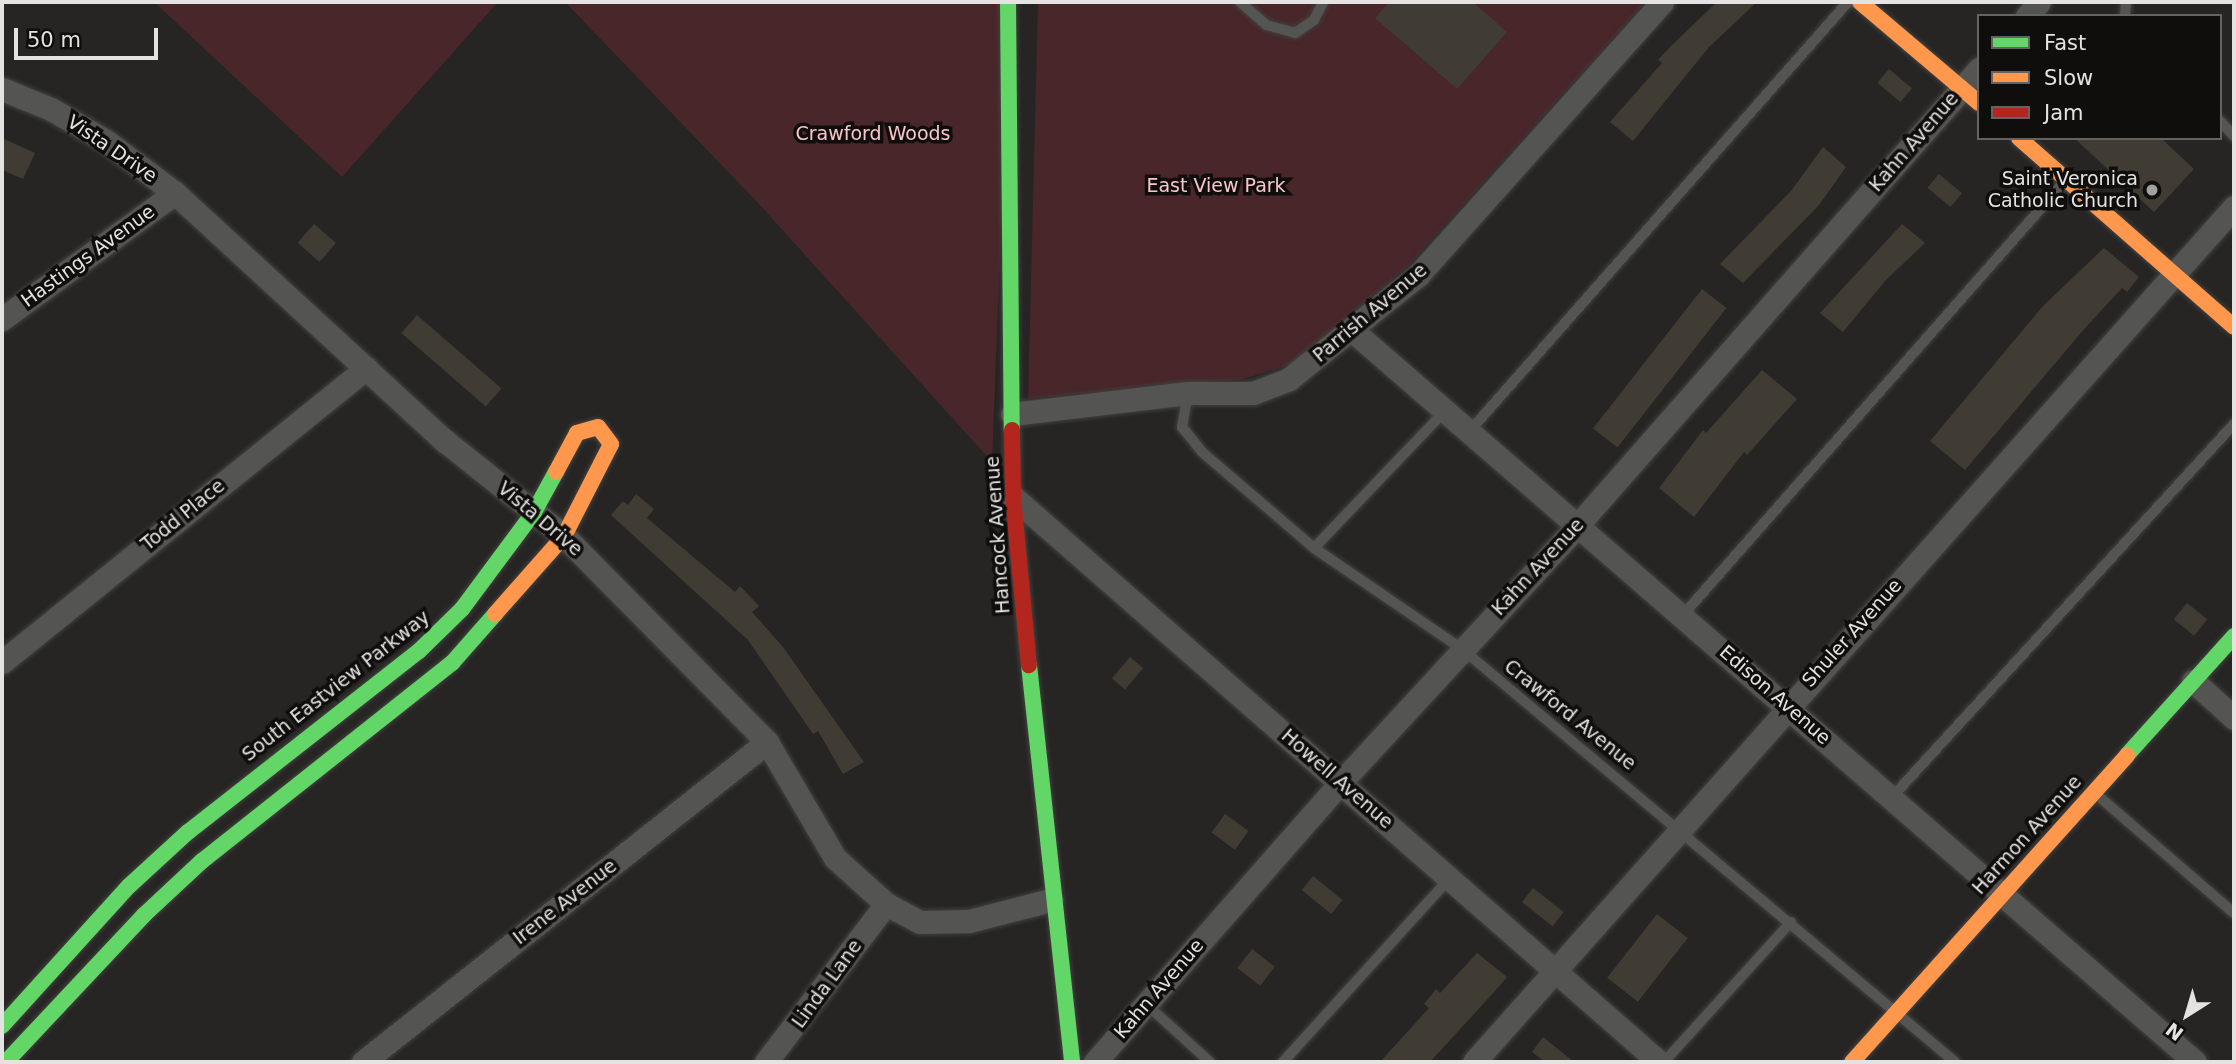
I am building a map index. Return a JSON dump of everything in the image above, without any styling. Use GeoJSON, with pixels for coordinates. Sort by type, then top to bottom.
{"type":"FeatureCollection","features":[{"type":"Feature","properties":{"kind":"street","name":"Hancock Avenue"},"geometry":{"type":"LineString","coordinates":[[1008,2],[1013,497],[1051,900],[1072,1062]]}},
{"type":"Feature","properties":{"kind":"street","name":"Parrish Avenue"},"geometry":{"type":"LineString","coordinates":[[1012,414],[1188,393],[1253,393],[1277,384],[1353,331],[1418,275],[1662,2]]}},
{"type":"Feature","properties":{"kind":"street"},"geometry":{"type":"LineString","coordinates":[[1860,2],[1970,95]]}},
{"type":"Feature","properties":{"kind":"street","name":"Kahn Avenue"},"geometry":{"type":"LineString","coordinates":[[1095,1062],[1341,782],[1970,95],[1977,75]]}},
{"type":"Feature","properties":{"kind":"street","name":"Vista Drive"},"geometry":{"type":"LineString","coordinates":[[2,89],[51,109],[106,141],[175,193],[445,441],[564,536],[767,742],[835,858],[886,904],[920,922],[969,922],[1051,900]]}},
{"type":"Feature","properties":{"kind":"street"},"geometry":{"type":"LineString","coordinates":[[2021,140],[2234,327]]}},
{"type":"Feature","properties":{"kind":"street","name":"Hastings Avenue"},"geometry":{"type":"LineString","coordinates":[[2,320],[175,193]]}},
{"type":"Feature","properties":{"kind":"street","name":"Shuler Avenue"},"geometry":{"type":"LineString","coordinates":[[1474,1062],[1787,706],[2234,207]]}},
{"type":"Feature","properties":{"kind":"street","name":"Edison Avenue"},"geometry":{"type":"LineString","coordinates":[[1353,331],[1577,527],[1893,796],[2001,896],[2195,1062]]}},
{"type":"Feature","properties":{"kind":"street","name":"Todd Place"},"geometry":{"type":"LineString","coordinates":[[2,663],[366,368]]}},
{"type":"Feature","properties":{"kind":"street","name":"South Eastview Parkway"},"geometry":{"type":"LineString","coordinates":[[2,1026],[129,886],[188,832],[419,651],[463,609],[534,512],[577,433],[598,427],[611,444],[564,536],[452,663],[202,861],[144,915],[6,1062]]}},
{"type":"Feature","properties":{"kind":"street","name":"Howell Avenue"},"geometry":{"type":"LineString","coordinates":[[1013,497],[1662,1062]]}},
{"type":"Feature","properties":{"kind":"street","name":"Harmon Avenue"},"geometry":{"type":"LineString","coordinates":[[1852,1062],[2234,636]]}},
{"type":"Feature","properties":{"kind":"street"},"geometry":{"type":"LineString","coordinates":[[2193,681],[2234,718]]}},
{"type":"Feature","properties":{"kind":"street","name":"Irene Avenue"},"geometry":{"type":"LineString","coordinates":[[363,1062],[767,742]]}},
{"type":"Feature","properties":{"kind":"street","name":"Linda Lane"},"geometry":{"type":"LineString","coordinates":[[766,1062],[886,904]]}},
{"type":"Feature","properties":{"kind":"lane"},"geometry":{"type":"LineString","coordinates":[[1240,2],[1266,25],[1295,33],[1314,20],[1323,2]]}},
{"type":"Feature","properties":{"kind":"lane"},"geometry":{"type":"LineString","coordinates":[[1468,433],[1848,2]]}},
{"type":"Feature","properties":{"kind":"lane"},"geometry":{"type":"LineString","coordinates":[[2222,123],[2234,136]]}},
{"type":"Feature","properties":{"kind":"lane"},"geometry":{"type":"LineString","coordinates":[[1683,615],[2066,179]]}},
{"type":"Feature","properties":{"kind":"lane","name":"Crawford Avenue"},"geometry":{"type":"LineString","coordinates":[[1188,393],[1182,427],[1202,452],[1314,548],[1462,649],[1680,828],[1955,1062]]}},
{"type":"Feature","properties":{"kind":"lane"},"geometry":{"type":"LineString","coordinates":[[1314,548],[1445,410]]}},
{"type":"Feature","properties":{"kind":"lane"},"geometry":{"type":"LineString","coordinates":[[1893,796],[2234,424]]}},
{"type":"Feature","properties":{"kind":"lane"},"geometry":{"type":"LineString","coordinates":[[2094,792],[2234,914]]}},
{"type":"Feature","properties":{"kind":"lane"},"geometry":{"type":"LineString","coordinates":[[1283,1062],[1450,878]]}},
{"type":"Feature","properties":{"kind":"lane"},"geometry":{"type":"LineString","coordinates":[[1662,1062],[1791,922]]}},
{"type":"Feature","properties":{"kind":"lane"},"geometry":{"type":"LineString","coordinates":[[1146,1004],[1210,1062]]}},
{"type":"Feature","properties":{"kind":"green space"},"geometry":{"type":"Polygon","coordinates":[[[154,2],[498,2],[342,177],[154,2]]]}},
{"type":"Feature","properties":{"kind":"green space","name":"Crawford Woods"},"geometry":{"type":"Polygon","coordinates":[[[565,2],[1010,2],[992,462],[759,204],[565,2]]]}},
{"type":"Feature","properties":{"kind":"green space","name":"East View Park"},"geometry":{"type":"Polygon","coordinates":[[[1038,2],[1646,2],[1407,267],[1289,365],[1243,379],[1028,399],[1038,2]]]}},
{"type":"Feature","properties":{"kind":"building"},"geometry":{"type":"Polygon","coordinates":[[[1389,2],[1473,2],[1507,32],[1457,89],[1375,18],[1389,2]]]}},
{"type":"Feature","properties":{"kind":"building"},"geometry":{"type":"Polygon","coordinates":[[[1717,2],[1757,2],[1709,47],[1633,141],[1610,122],[1662,63],[1658,60],[1717,2]]]}},
{"type":"Feature","properties":{"kind":"building"},"geometry":{"type":"Polygon","coordinates":[[[1889,69],[1912,88],[1900,102],[1877,83],[1889,69]]]}},
{"type":"Feature","properties":{"kind":"building"},"geometry":{"type":"Polygon","coordinates":[[[2,138],[35,153],[23,179],[2,170],[2,138]]]}},
{"type":"Feature","properties":{"kind":"building","name":"Saint Veronica Catholic Church"},"geometry":{"type":"Polygon","coordinates":[[[2076,140],[2163,140],[2194,169],[2154,212],[2076,140]]]}},
{"type":"Feature","properties":{"kind":"building"},"geometry":{"type":"Polygon","coordinates":[[[1823,147],[1846,167],[1819,205],[1743,283],[1720,264],[1791,191],[1823,147]]]}},
{"type":"Feature","properties":{"kind":"building"},"geometry":{"type":"Polygon","coordinates":[[[1939,174],[1962,193],[1950,207],[1927,188],[1939,174]]]}},
{"type":"Feature","properties":{"kind":"building"},"geometry":{"type":"Polygon","coordinates":[[[314,224],[336,243],[319,262],[298,243],[314,224]]]}},
{"type":"Feature","properties":{"kind":"building"},"geometry":{"type":"Polygon","coordinates":[[[1902,224],[1925,243],[1885,281],[1843,332],[1820,313],[1902,224]]]}},
{"type":"Feature","properties":{"kind":"building"},"geometry":{"type":"Polygon","coordinates":[[[2104,248],[2139,277],[2127,292],[2122,288],[2085,328],[1965,470],[1930,441],[2043,306],[2104,248]]]}},
{"type":"Feature","properties":{"kind":"building"},"geometry":{"type":"Polygon","coordinates":[[[1702,289],[1726,308],[1617,448],[1593,428],[1702,289]]]}},
{"type":"Feature","properties":{"kind":"building"},"geometry":{"type":"Polygon","coordinates":[[[417,315],[502,388],[486,407],[401,333],[417,315]]]}},
{"type":"Feature","properties":{"kind":"building"},"geometry":{"type":"Polygon","coordinates":[[[1762,370],[1797,399],[1747,455],[1744,452],[1694,517],[1659,488],[1703,430],[1706,433],[1762,370]]]}},
{"type":"Feature","properties":{"kind":"building"},"geometry":{"type":"Polygon","coordinates":[[[636,494],[654,509],[647,518],[735,592],[740,586],[759,606],[752,612],[783,647],[864,762],[843,774],[818,731],[813,734],[748,640],[611,515],[623,501],[628,505],[636,494]]]}},
{"type":"Feature","properties":{"kind":"building"},"geometry":{"type":"Polygon","coordinates":[[[2187,603],[2207,619],[2194,636],[2174,619],[2187,603]]]}},
{"type":"Feature","properties":{"kind":"building"},"geometry":{"type":"Polygon","coordinates":[[[1130,657],[1143,668],[1125,689],[1112,678],[1130,657]]]}},
{"type":"Feature","properties":{"kind":"building"},"geometry":{"type":"Polygon","coordinates":[[[1225,814],[1248,831],[1235,850],[1211,833],[1225,814]]]}},
{"type":"Feature","properties":{"kind":"building"},"geometry":{"type":"Polygon","coordinates":[[[1313,876],[1343,900],[1331,914],[1302,890],[1313,876]]]}},
{"type":"Feature","properties":{"kind":"building"},"geometry":{"type":"Polygon","coordinates":[[[1533,888],[1564,912],[1553,926],[1522,902],[1533,888]]]}},
{"type":"Feature","properties":{"kind":"building"},"geometry":{"type":"Polygon","coordinates":[[[1657,914],[1688,938],[1638,1002],[1607,978],[1657,914]]]}},
{"type":"Feature","properties":{"kind":"building"},"geometry":{"type":"Polygon","coordinates":[[[1252,949],[1275,967],[1260,986],[1237,968],[1252,949]]]}},
{"type":"Feature","properties":{"kind":"building"},"geometry":{"type":"Polygon","coordinates":[[[1477,953],[1507,977],[1495,991],[1430,1062],[1380,1062],[1429,1008],[1424,1004],[1436,989],[1440,993],[1477,953]]]}},
{"type":"Feature","properties":{"kind":"building"},"geometry":{"type":"Polygon","coordinates":[[[1543,1037],[1574,1062],[1545,1062],[1532,1052],[1543,1037]]]}},
{"type":"Feature","properties":{"kind":"traffic: fast"},"geometry":{"type":"LineString","coordinates":[[1008,2],[1012,430]]}},
{"type":"Feature","properties":{"kind":"traffic: fast"},"geometry":{"type":"LineString","coordinates":[[2,1026],[129,886],[188,832],[419,651],[462,609],[534,512],[556,472]]}},
{"type":"Feature","properties":{"kind":"traffic: fast"},"geometry":{"type":"LineString","coordinates":[[6,1062],[144,915],[202,861],[452,663],[495,614]]}},
{"type":"Feature","properties":{"kind":"traffic: fast"},"geometry":{"type":"LineString","coordinates":[[2127,755],[2234,636]]}},
{"type":"Feature","properties":{"kind":"traffic: fast"},"geometry":{"type":"LineString","coordinates":[[1029,665],[1072,1062]]}},
{"type":"Feature","properties":{"kind":"traffic: slow"},"geometry":{"type":"LineString","coordinates":[[1860,2],[1977,101]]}},
{"type":"Feature","properties":{"kind":"traffic: slow"},"geometry":{"type":"LineString","coordinates":[[2021,140],[2234,327]]}},
{"type":"Feature","properties":{"kind":"traffic: slow"},"geometry":{"type":"LineString","coordinates":[[495,614],[564,536],[611,444],[598,427],[577,433],[556,472]]}},
{"type":"Feature","properties":{"kind":"traffic: slow"},"geometry":{"type":"LineString","coordinates":[[1852,1062],[2127,755]]}},
{"type":"Feature","properties":{"kind":"traffic: jam"},"geometry":{"type":"LineString","coordinates":[[1012,430],[1013,497],[1029,665]]}},
{"type":"Feature","properties":{"kind":"place","name":"Saint Veronica Catholic Church"},"geometry":{"type":"Point","coordinates":[2152,190]}}]}
